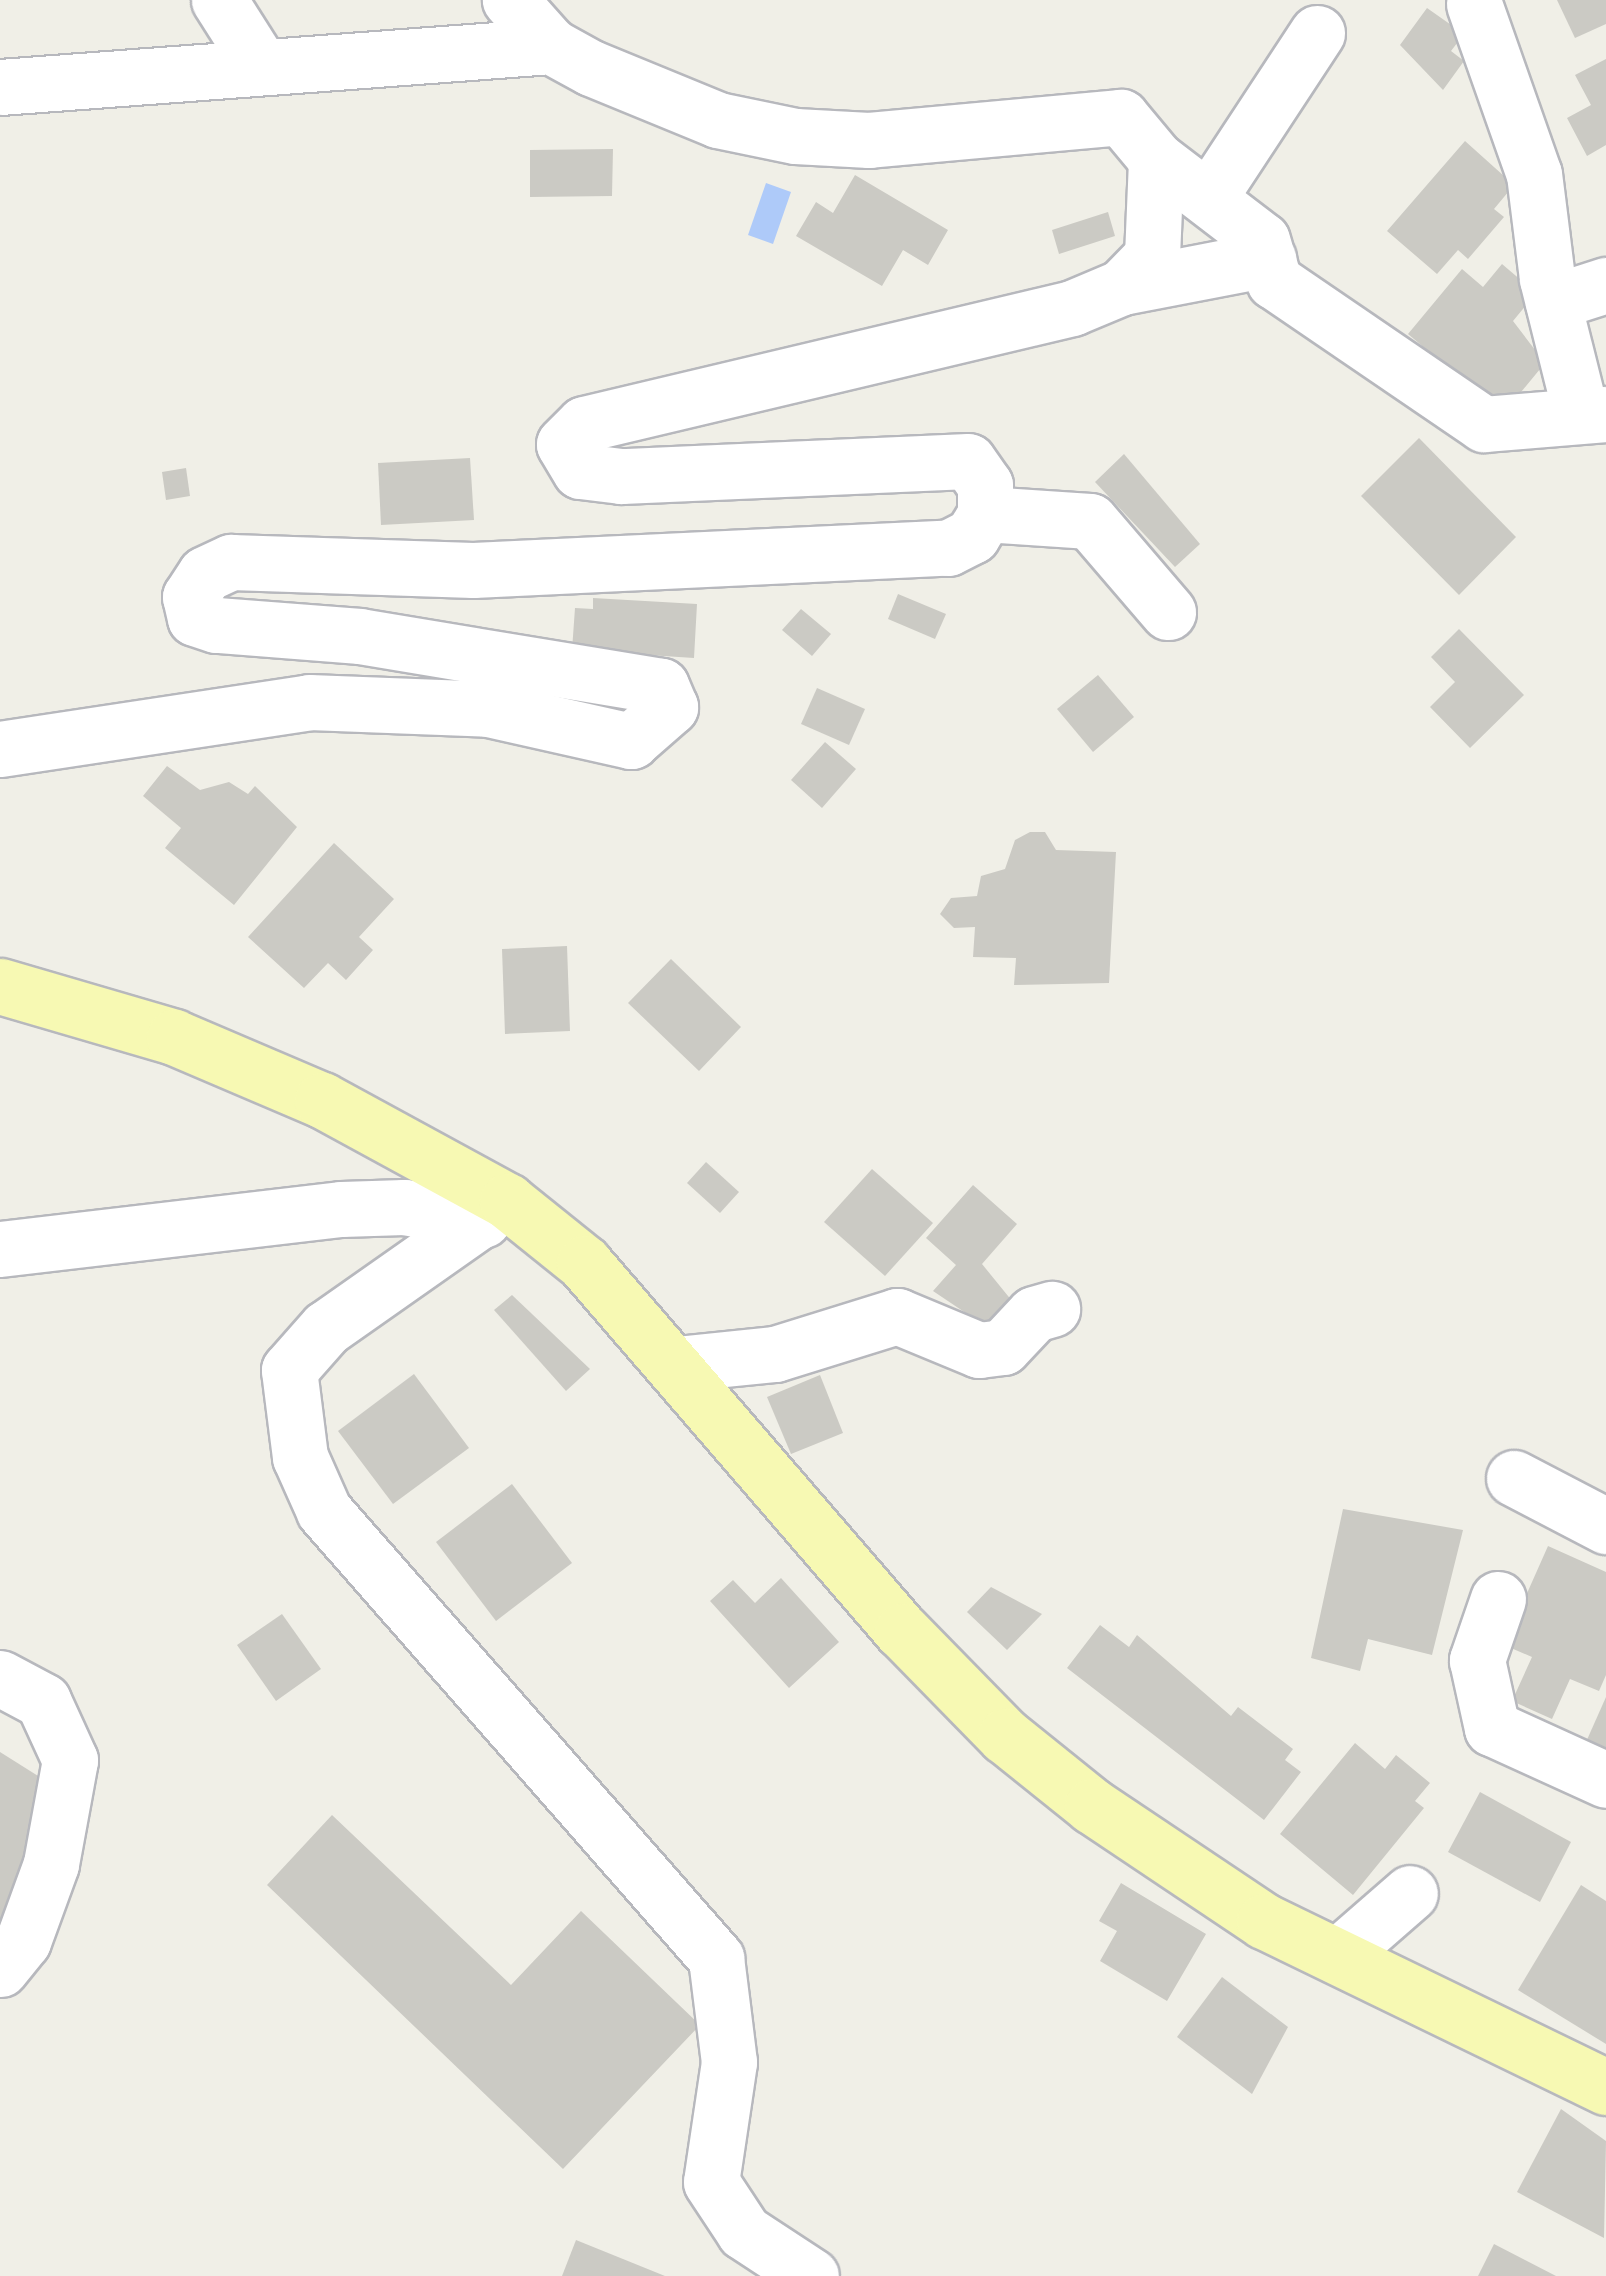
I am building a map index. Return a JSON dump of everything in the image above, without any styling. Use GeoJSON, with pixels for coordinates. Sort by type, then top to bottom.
{"type":"FeatureCollection","features":[{"type":"Feature","properties":{"kind":"main road"},"geometry":{"type":"LineString","coordinates":[[0,986],[174,1038],[289,1086],[445,1160],[494,1210],[584,1263],[676,1364],[902,1631],[1006,1736],[1170,1861],[1339,1955],[1593,2070]]}},
{"type":"Feature","properties":{"kind":"street"},"geometry":{"type":"LineString","coordinates":[[219,0],[259,63]]}},
{"type":"Feature","properties":{"kind":"street"},"geometry":{"type":"LineString","coordinates":[[510,0],[550,46],[718,120],[794,136],[870,140],[1121,117],[1156,159],[1210,196],[1262,240],[1274,280],[1484,424],[1593,414],[1553,302],[1534,174],[1474,4]]}},
{"type":"Feature","properties":{"kind":"street"},"geometry":{"type":"LineString","coordinates":[[1210,196],[1317,33]]}},
{"type":"Feature","properties":{"kind":"street"},"geometry":{"type":"LineString","coordinates":[[0,87],[259,63],[550,46]]}},
{"type":"Feature","properties":{"kind":"street"},"geometry":{"type":"LineString","coordinates":[[1122,287],[1152,256],[1156,159]]}},
{"type":"Feature","properties":{"kind":"street"},"geometry":{"type":"LineString","coordinates":[[985,514],[984,485],[968,460],[620,476],[580,470],[564,444],[584,424],[893,356],[1122,287],[1268,258]]}},
{"type":"Feature","properties":{"kind":"street"},"geometry":{"type":"LineString","coordinates":[[1553,302],[1606,285]]}},
{"type":"Feature","properties":{"kind":"street"},"geometry":{"type":"LineString","coordinates":[[0,749],[309,702],[488,709],[631,741],[670,708],[661,686],[360,636],[216,625],[196,618],[190,597],[205,574],[230,562],[511,569],[948,548],[985,514],[1090,521],[1168,612]]}},
{"type":"Feature","properties":{"kind":"street"},"geometry":{"type":"LineString","coordinates":[[0,1249],[341,1209],[494,1210]]}},
{"type":"Feature","properties":{"kind":"street"},"geometry":{"type":"LineString","coordinates":[[494,1210],[326,1328],[289,1370],[300,1457],[324,1511],[716,1958],[728,2062],[711,2182],[744,2232],[811,2276]]}},
{"type":"Feature","properties":{"kind":"street"},"geometry":{"type":"LineString","coordinates":[[676,1364],[775,1354],[897,1316],[980,1350],[1002,1346],[1034,1314],[1052,1308]]}},
{"type":"Feature","properties":{"kind":"street"},"geometry":{"type":"LineString","coordinates":[[1514,1478],[1606,1526]]}},
{"type":"Feature","properties":{"kind":"street"},"geometry":{"type":"LineString","coordinates":[[1498,1599],[1477,1660],[1492,1728],[1606,1780]]}},
{"type":"Feature","properties":{"kind":"street"},"geometry":{"type":"LineString","coordinates":[[0,1678],[43,1701],[70,1760],[51,1864],[23,1941],[0,1969]]}},
{"type":"Feature","properties":{"kind":"street"},"geometry":{"type":"LineString","coordinates":[[1339,1955],[1410,1893]]}},
{"type":"Feature","properties":{"kind":"water"},"geometry":{"type":"Polygon","coordinates":[[[766,183],[791,192],[773,244],[748,235],[766,183]]]}},
{"type":"Feature","properties":{"kind":"building"},"geometry":{"type":"Polygon","coordinates":[[[1557,0],[1606,0],[1606,24],[1575,38],[1557,0]]]}},
{"type":"Feature","properties":{"kind":"building"},"geometry":{"type":"Polygon","coordinates":[[[1427,8],[1464,34],[1451,51],[1464,61],[1443,90],[1400,45],[1427,8]]]}},
{"type":"Feature","properties":{"kind":"building"},"geometry":{"type":"Polygon","coordinates":[[[1606,59],[1606,145],[1587,156],[1567,118],[1591,105],[1575,75],[1606,59]]]}},
{"type":"Feature","properties":{"kind":"building"},"geometry":{"type":"Polygon","coordinates":[[[1465,141],[1514,185],[1494,209],[1504,217],[1468,259],[1458,250],[1437,274],[1387,231],[1465,141]]]}},
{"type":"Feature","properties":{"kind":"building"},"geometry":{"type":"Polygon","coordinates":[[[613,149],[612,196],[530,197],[530,150],[613,149]]]}},
{"type":"Feature","properties":{"kind":"building"},"geometry":{"type":"Polygon","coordinates":[[[855,175],[948,230],[928,265],[903,250],[882,286],[796,236],[816,202],[833,213],[855,175]]]}},
{"type":"Feature","properties":{"kind":"building"},"geometry":{"type":"Polygon","coordinates":[[[1108,212],[1115,236],[1059,254],[1052,230],[1108,212]]]}},
{"type":"Feature","properties":{"kind":"building"},"geometry":{"type":"Polygon","coordinates":[[[1502,264],[1536,293],[1513,321],[1545,363],[1503,414],[1408,334],[1462,269],[1483,287],[1502,264]]]}},
{"type":"Feature","properties":{"kind":"building"},"geometry":{"type":"Polygon","coordinates":[[[1419,438],[1516,537],[1459,595],[1361,496],[1419,438]]]}},
{"type":"Feature","properties":{"kind":"building"},"geometry":{"type":"Polygon","coordinates":[[[1124,454],[1200,544],[1175,567],[1095,482],[1124,454]]]}},
{"type":"Feature","properties":{"kind":"building"},"geometry":{"type":"Polygon","coordinates":[[[470,458],[474,520],[381,525],[378,463],[470,458]]]}},
{"type":"Feature","properties":{"kind":"building"},"geometry":{"type":"Polygon","coordinates":[[[186,468],[190,496],[166,500],[162,472],[186,468]]]}},
{"type":"Feature","properties":{"kind":"building"},"geometry":{"type":"Polygon","coordinates":[[[898,594],[946,614],[935,639],[888,619],[898,594]]]}},
{"type":"Feature","properties":{"kind":"building"},"geometry":{"type":"Polygon","coordinates":[[[593,598],[697,604],[694,658],[572,650],[575,608],[593,609],[593,598]]]}},
{"type":"Feature","properties":{"kind":"building"},"geometry":{"type":"Polygon","coordinates":[[[801,609],[831,634],[812,656],[782,630],[801,609]]]}},
{"type":"Feature","properties":{"kind":"building"},"geometry":{"type":"Polygon","coordinates":[[[1459,629],[1524,695],[1470,748],[1430,707],[1455,682],[1431,657],[1459,629]]]}},
{"type":"Feature","properties":{"kind":"building"},"geometry":{"type":"Polygon","coordinates":[[[1098,675],[1134,717],[1093,752],[1057,709],[1098,675]]]}},
{"type":"Feature","properties":{"kind":"building"},"geometry":{"type":"Polygon","coordinates":[[[817,688],[865,709],[849,745],[801,724],[817,688]]]}},
{"type":"Feature","properties":{"kind":"building"},"geometry":{"type":"Polygon","coordinates":[[[825,742],[856,769],[822,808],[791,780],[825,742]]]}},
{"type":"Feature","properties":{"kind":"building"},"geometry":{"type":"Polygon","coordinates":[[[167,766],[200,790],[229,782],[248,794],[255,786],[297,827],[234,905],[165,848],[181,828],[143,796],[167,766]]]}},
{"type":"Feature","properties":{"kind":"building"},"geometry":{"type":"Polygon","coordinates":[[[1030,832],[1045,832],[1056,850],[1116,852],[1109,983],[1014,985],[1016,958],[973,957],[975,927],[954,928],[940,914],[951,898],[977,896],[981,876],[1005,869],[1015,840],[1030,832]]]}},
{"type":"Feature","properties":{"kind":"building"},"geometry":{"type":"Polygon","coordinates":[[[334,843],[394,899],[359,937],[373,950],[346,980],[328,963],[304,988],[248,937],[334,843]]]}},
{"type":"Feature","properties":{"kind":"building"},"geometry":{"type":"Polygon","coordinates":[[[567,946],[570,1031],[505,1034],[502,949],[567,946]]]}},
{"type":"Feature","properties":{"kind":"building"},"geometry":{"type":"Polygon","coordinates":[[[671,959],[741,1027],[699,1071],[628,1003],[671,959]]]}},
{"type":"Feature","properties":{"kind":"building"},"geometry":{"type":"Polygon","coordinates":[[[706,1162],[739,1192],[720,1213],[687,1183],[706,1162]]]}},
{"type":"Feature","properties":{"kind":"building"},"geometry":{"type":"Polygon","coordinates":[[[872,1169],[933,1223],[885,1276],[824,1222],[872,1169]]]}},
{"type":"Feature","properties":{"kind":"building"},"geometry":{"type":"Polygon","coordinates":[[[973,1185],[1017,1224],[982,1264],[1021,1312],[1000,1336],[933,1291],[956,1265],[926,1238],[973,1185]]]}},
{"type":"Feature","properties":{"kind":"building"},"geometry":{"type":"Polygon","coordinates":[[[512,1295],[590,1369],[566,1391],[494,1310],[512,1295]]]}},
{"type":"Feature","properties":{"kind":"building"},"geometry":{"type":"Polygon","coordinates":[[[414,1374],[469,1448],[393,1504],[338,1431],[414,1374]]]}},
{"type":"Feature","properties":{"kind":"building"},"geometry":{"type":"Polygon","coordinates":[[[820,1375],[843,1433],[791,1454],[767,1397],[820,1375]]]}},
{"type":"Feature","properties":{"kind":"building"},"geometry":{"type":"Polygon","coordinates":[[[512,1484],[572,1563],[496,1621],[436,1542],[512,1484]]]}},
{"type":"Feature","properties":{"kind":"building"},"geometry":{"type":"Polygon","coordinates":[[[1343,1509],[1463,1530],[1432,1655],[1368,1639],[1360,1671],[1311,1658],[1343,1509]]]}},
{"type":"Feature","properties":{"kind":"building"},"geometry":{"type":"Polygon","coordinates":[[[1548,1546],[1606,1572],[1606,1675],[1599,1691],[1570,1679],[1552,1719],[1512,1701],[1532,1657],[1504,1645],[1548,1546]]]}},
{"type":"Feature","properties":{"kind":"building"},"geometry":{"type":"Polygon","coordinates":[[[781,1578],[839,1642],[789,1688],[710,1601],[733,1580],[755,1603],[781,1578]]]}},
{"type":"Feature","properties":{"kind":"building"},"geometry":{"type":"Polygon","coordinates":[[[991,1587],[1042,1614],[1007,1650],[967,1612],[991,1587]]]}},
{"type":"Feature","properties":{"kind":"building"},"geometry":{"type":"Polygon","coordinates":[[[282,1614],[321,1669],[276,1701],[237,1645],[282,1614]]]}},
{"type":"Feature","properties":{"kind":"building"},"geometry":{"type":"Polygon","coordinates":[[[1100,1625],[1129,1647],[1137,1635],[1231,1716],[1238,1707],[1293,1749],[1285,1760],[1301,1772],[1264,1820],[1067,1668],[1100,1625]]]}},
{"type":"Feature","properties":{"kind":"building"},"geometry":{"type":"Polygon","coordinates":[[[1606,1697],[1606,1773],[1578,1760],[1606,1697]]]}},
{"type":"Feature","properties":{"kind":"building"},"geometry":{"type":"Polygon","coordinates":[[[1355,1743],[1385,1769],[1396,1755],[1430,1783],[1415,1801],[1424,1808],[1353,1895],[1280,1834],[1355,1743]]]}},
{"type":"Feature","properties":{"kind":"building"},"geometry":{"type":"Polygon","coordinates":[[[0,1752],[54,1786],[0,1939],[0,1752]]]}},
{"type":"Feature","properties":{"kind":"building"},"geometry":{"type":"Polygon","coordinates":[[[1480,1792],[1571,1842],[1540,1902],[1448,1852],[1480,1792]]]}},
{"type":"Feature","properties":{"kind":"building"},"geometry":{"type":"Polygon","coordinates":[[[332,1815],[511,1985],[581,1911],[700,2025],[563,2169],[267,1885],[332,1815]]]}},
{"type":"Feature","properties":{"kind":"building"},"geometry":{"type":"Polygon","coordinates":[[[1121,1883],[1206,1934],[1167,2001],[1100,1961],[1117,1931],[1099,1921],[1121,1883]]]}},
{"type":"Feature","properties":{"kind":"building"},"geometry":{"type":"Polygon","coordinates":[[[1581,1885],[1606,1901],[1606,2044],[1518,1990],[1581,1885]]]}},
{"type":"Feature","properties":{"kind":"building"},"geometry":{"type":"Polygon","coordinates":[[[1222,1977],[1288,2027],[1252,2094],[1177,2037],[1222,1977]]]}},
{"type":"Feature","properties":{"kind":"building"},"geometry":{"type":"Polygon","coordinates":[[[1561,2109],[1606,2141],[1604,2238],[1517,2192],[1561,2109]]]}},
{"type":"Feature","properties":{"kind":"building"},"geometry":{"type":"Polygon","coordinates":[[[576,2240],[665,2276],[562,2276],[576,2240]]]}},
{"type":"Feature","properties":{"kind":"building"},"geometry":{"type":"Polygon","coordinates":[[[1494,2244],[1556,2276],[1478,2276],[1494,2244]]]}}]}
